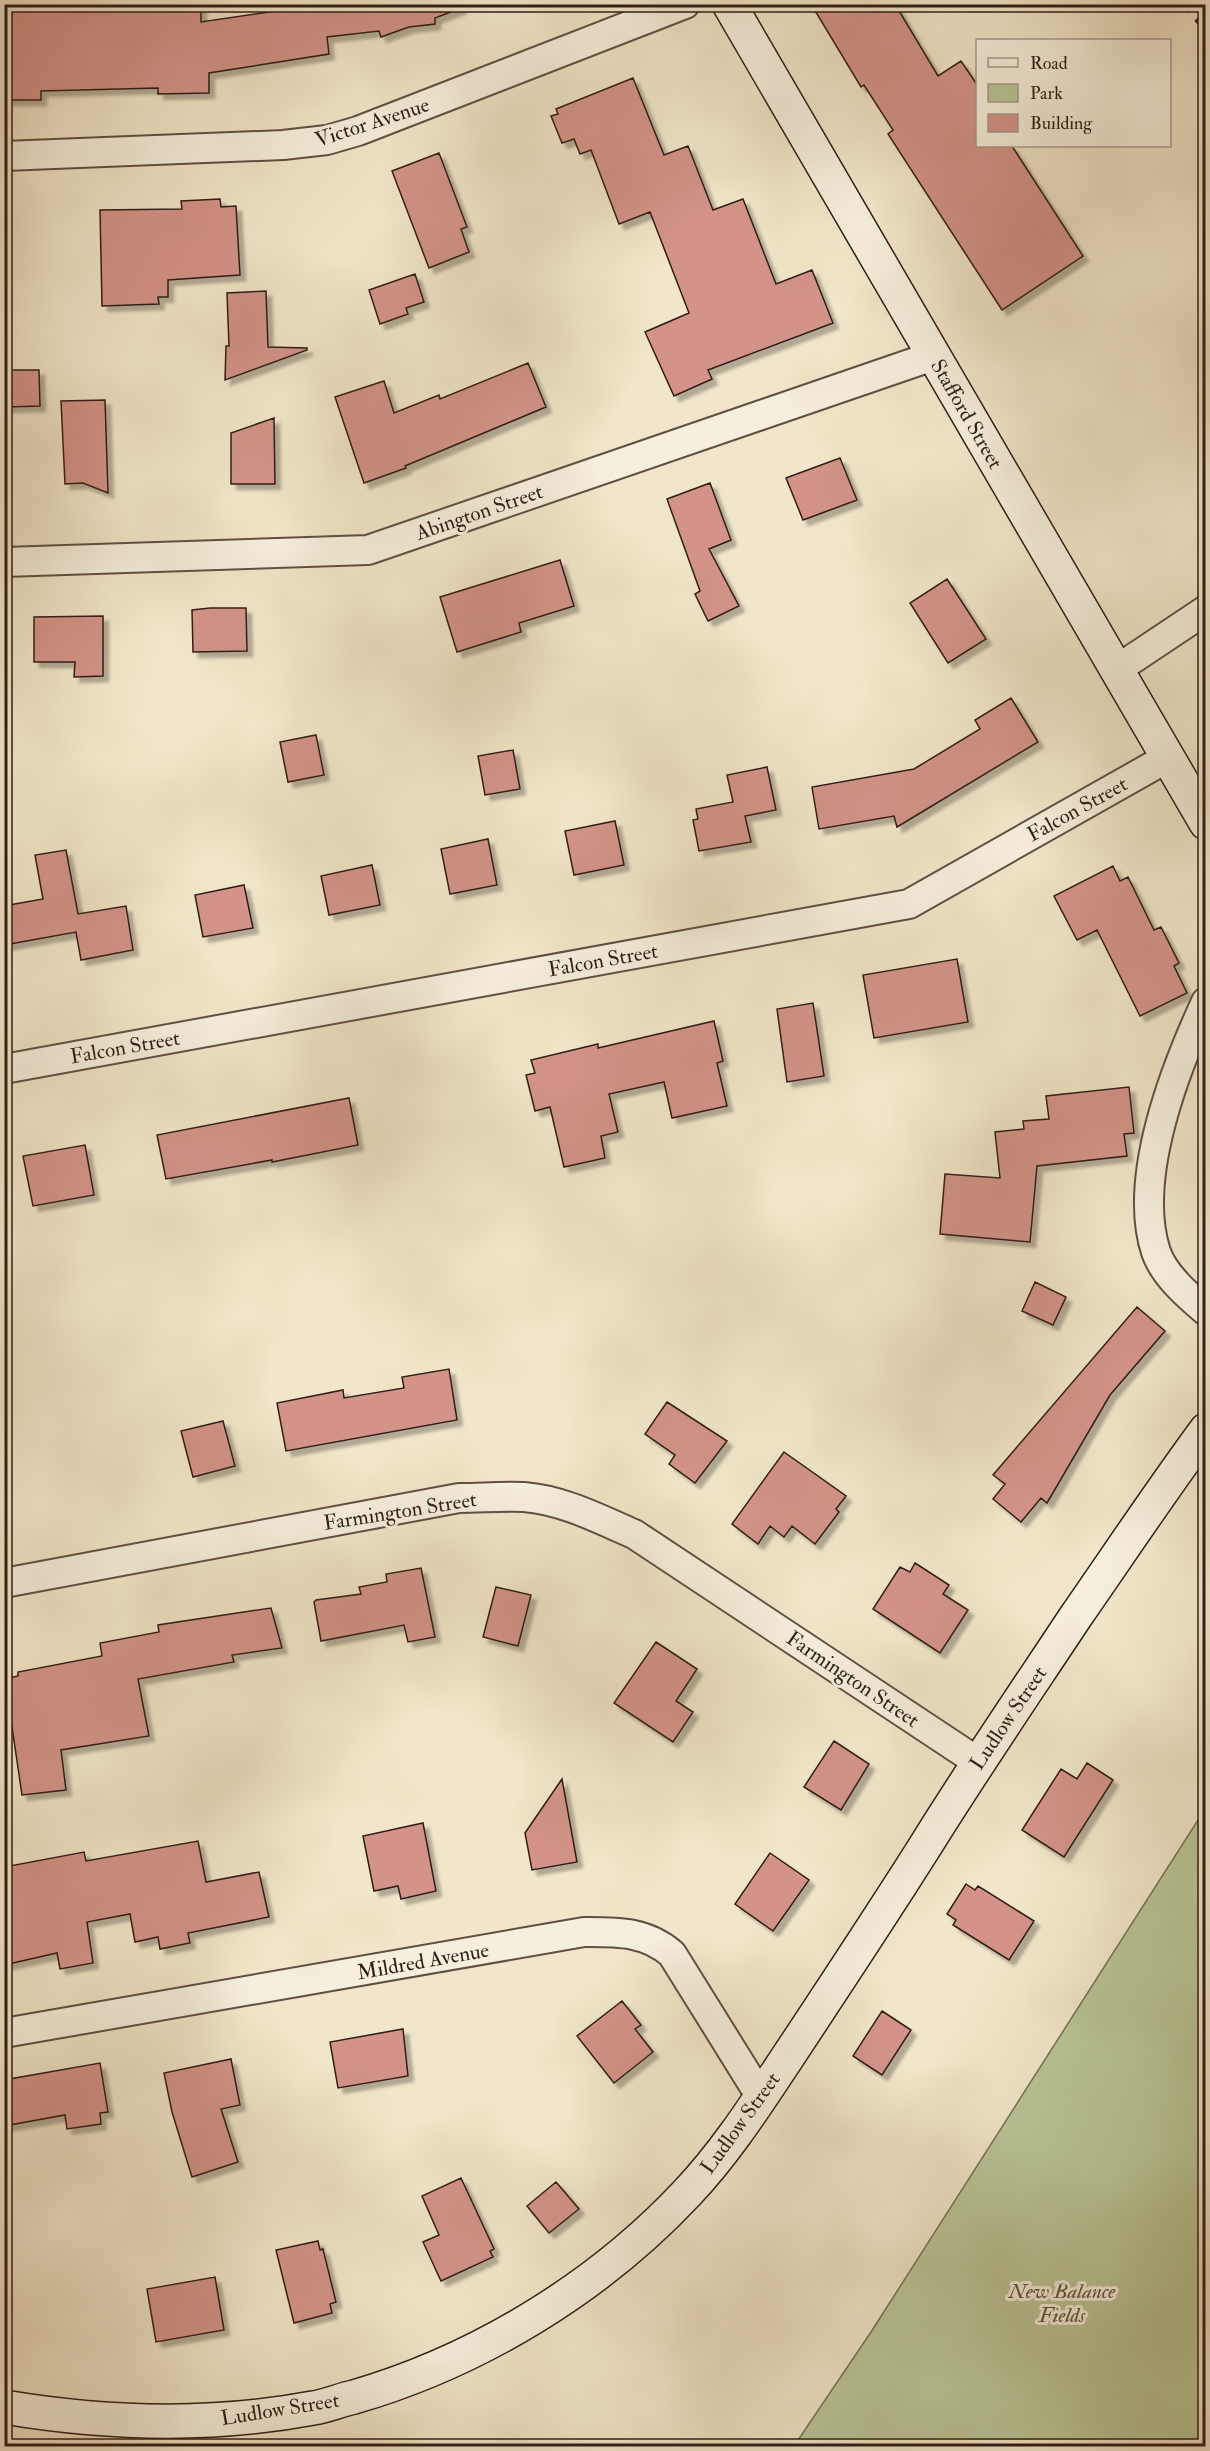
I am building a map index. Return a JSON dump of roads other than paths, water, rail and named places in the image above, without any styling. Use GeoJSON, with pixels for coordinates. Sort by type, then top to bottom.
{"type":"FeatureCollection","features":[{"type":"Feature","properties":{"kind":"street","name":"Victor Avenue"},"geometry":{"type":"LineString","coordinates":[[4,156],[283,146],[327,140],[395,118],[685,4]]}},
{"type":"Feature","properties":{"kind":"street","name":"Stafford Street"},"geometry":{"type":"LineString","coordinates":[[729,4],[1206,823]]}},
{"type":"Feature","properties":{"kind":"street","name":"Abington Street"},"geometry":{"type":"LineString","coordinates":[[4,562],[368,550],[933,356]]}},
{"type":"Feature","properties":{"kind":"street"},"geometry":{"type":"LineString","coordinates":[[1116,670],[1206,610]]}},
{"type":"Feature","properties":{"kind":"street","name":"Falcon Street"},"geometry":{"type":"LineString","coordinates":[[4,1069],[909,904],[1167,758]]}},
{"type":"Feature","properties":{"kind":"street"},"geometry":{"type":"LineString","coordinates":[[1206,1002],[1185,1047],[1154,1143],[1149,1213],[1156,1254],[1178,1287],[1206,1311]]}},
{"type":"Feature","properties":{"kind":"street","name":"Ludlow Street"},"geometry":{"type":"LineString","coordinates":[[4,2407],[104,2420],[175,2421],[237,2418],[318,2408],[390,2386],[460,2357],[526,2322],[583,2284],[637,2241],[686,2194],[716,2159],[761,2097],[859,1950],[978,1762],[1162,1490],[1206,1430]]}},
{"type":"Feature","properties":{"kind":"street","name":"Farmington Street"},"geometry":{"type":"LineString","coordinates":[[4,1583],[459,1498],[524,1497],[572,1507],[634,1534],[978,1762]]}},
{"type":"Feature","properties":{"kind":"street","name":"Mildred Avenue"},"geometry":{"type":"LineString","coordinates":[[4,2033],[584,1932],[630,1933],[652,1940],[672,1954],[761,2097]]}},
{"type":"Feature","properties":{"kind":"railway"},"geometry":{"type":"LineString","coordinates":[[1183,4],[1206,31]]}},
{"type":"Feature","properties":{"kind":"park label","name":"New Balance Fields"},"geometry":{"type":"Point","coordinates":[1062,2303]}}]}
